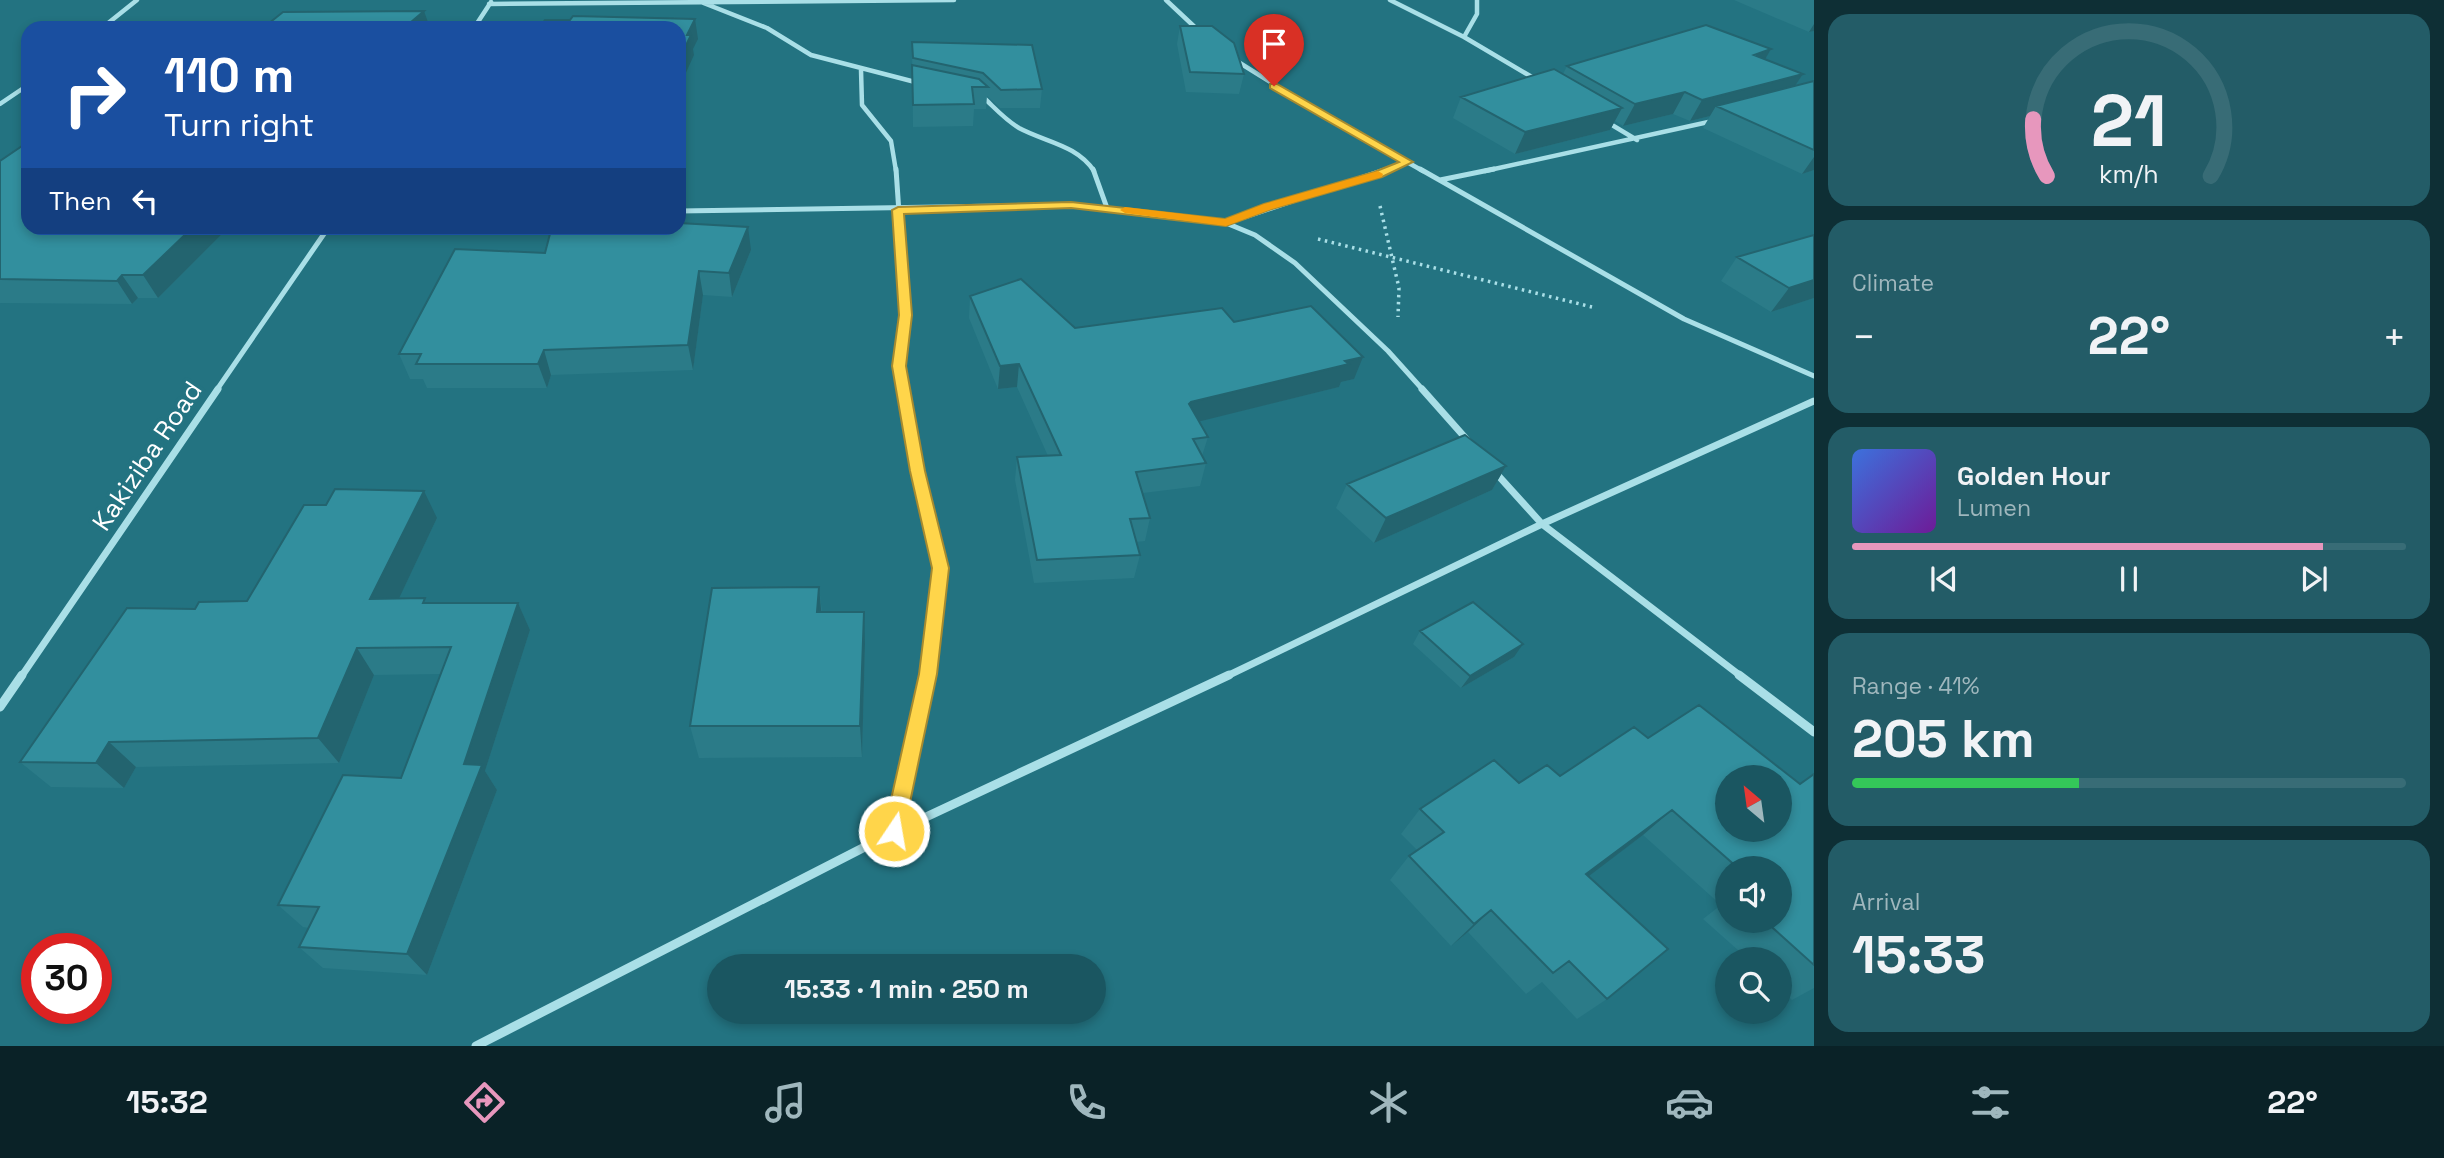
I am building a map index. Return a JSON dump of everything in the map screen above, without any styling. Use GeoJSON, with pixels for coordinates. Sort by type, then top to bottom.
{"type":"FeatureCollection","features":[{"type":"Feature","properties":{"kind":"street"},"geometry":{"type":"LineString","coordinates":[[111,21],[137,0]]}},
{"type":"Feature","properties":{"kind":"street"},"geometry":{"type":"LineString","coordinates":[[478,21],[490,2],[954,0]]}},
{"type":"Feature","properties":{"kind":"street"},"geometry":{"type":"LineString","coordinates":[[1166,0],[1204,35]]}},
{"type":"Feature","properties":{"kind":"street"},"geometry":{"type":"LineString","coordinates":[[1390,0],[1464,37],[1539,81]]}},
{"type":"Feature","properties":{"kind":"street"},"geometry":{"type":"LineString","coordinates":[[1464,37],[1477,14],[1477,0]]}},
{"type":"Feature","properties":{"kind":"street"},"geometry":{"type":"LineString","coordinates":[[701,2],[767,28],[811,55],[861,71],[933,85]]}},
{"type":"Feature","properties":{"kind":"street"},"geometry":{"type":"LineString","coordinates":[[1231,57],[1350,132],[1408,162],[1672,313],[1773,361],[1814,376]]}},
{"type":"Feature","properties":{"kind":"street"},"geometry":{"type":"LineString","coordinates":[[861,71],[862,105],[891,141],[905,315],[899,366],[918,471],[940,568],[928,674],[894,831]]}},
{"type":"Feature","properties":{"kind":"street"},"geometry":{"type":"LineString","coordinates":[[0,104],[21,90]]}},
{"type":"Feature","properties":{"kind":"street"},"geometry":{"type":"LineString","coordinates":[[970,93],[988,100],[1004,119],[1087,159],[1100,174],[1107,208]]}},
{"type":"Feature","properties":{"kind":"street"},"geometry":{"type":"LineString","coordinates":[[1604,120],[1637,140]]}},
{"type":"Feature","properties":{"kind":"street"},"geometry":{"type":"LineString","coordinates":[[1440,180],[1637,140],[1714,121]]}},
{"type":"Feature","properties":{"kind":"street"},"geometry":{"type":"LineString","coordinates":[[1226,223],[1268,206],[1378,174],[1408,162]]}},
{"type":"Feature","properties":{"kind":"street"},"geometry":{"type":"LineString","coordinates":[[686,211],[898,210],[1032,205],[1107,208],[1226,223],[1255,235],[1295,263],[1388,351],[1478,453]]}},
{"type":"Feature","properties":{"kind":"street","name":"Kakiziba Road"},"geometry":{"type":"LineString","coordinates":[[0,707],[323,235]]}},
{"type":"Feature","properties":{"kind":"street"},"geometry":{"type":"LineString","coordinates":[[476,1046],[894,831],[1190,694],[1542,524],[1814,401]]}},
{"type":"Feature","properties":{"kind":"street"},"geometry":{"type":"LineString","coordinates":[[1487,463],[1542,524],[1814,732]]}},
{"type":"Feature","properties":{"kind":"path"},"geometry":{"type":"LineString","coordinates":[[1378,174],[1377,197],[1389,256],[1399,288],[1397,325],[1388,351]]}},
{"type":"Feature","properties":{"kind":"path"},"geometry":{"type":"LineString","coordinates":[[1255,235],[1325,240],[1603,310]]}},
{"type":"Feature","properties":{"kind":"building"},"geometry":{"type":"Polygon","coordinates":[[[424,11],[412,21],[272,21],[283,12],[424,11]]]}},
{"type":"Feature","properties":{"kind":"building"},"geometry":{"type":"Polygon","coordinates":[[[573,16],[695,19],[687,35],[691,35],[686,45],[686,21],[544,21],[570,20],[573,16]]]}},
{"type":"Feature","properties":{"kind":"building"},"geometry":{"type":"Polygon","coordinates":[[[1706,25],[1771,49],[1754,55],[1803,74],[1702,100],[1685,92],[1635,104],[1567,66],[1706,25]]]}},
{"type":"Feature","properties":{"kind":"building"},"geometry":{"type":"Polygon","coordinates":[[[1180,26],[1212,26],[1234,43],[1244,74],[1190,72],[1180,26]]]}},
{"type":"Feature","properties":{"kind":"building"},"geometry":{"type":"Polygon","coordinates":[[[912,42],[1032,45],[1042,89],[1001,90],[983,73],[913,58],[912,42]]]}},
{"type":"Feature","properties":{"kind":"building"},"geometry":{"type":"Polygon","coordinates":[[[912,65],[979,79],[988,87],[972,87],[974,104],[913,105],[912,65]]]}},
{"type":"Feature","properties":{"kind":"building"},"geometry":{"type":"Polygon","coordinates":[[[1554,69],[1622,108],[1525,132],[1461,97],[1554,69]]]}},
{"type":"Feature","properties":{"kind":"building"},"geometry":{"type":"Polygon","coordinates":[[[1814,81],[1814,150],[1716,106],[1814,81]]]}},
{"type":"Feature","properties":{"kind":"building"},"geometry":{"type":"Polygon","coordinates":[[[21,147],[21,235],[185,235],[143,275],[122,275],[117,281],[0,279],[0,161],[21,147]]]}},
{"type":"Feature","properties":{"kind":"building"},"geometry":{"type":"Polygon","coordinates":[[[686,223],[748,227],[729,273],[699,271],[688,345],[544,350],[538,364],[416,364],[421,354],[399,354],[455,249],[545,253],[550,235],[686,235],[686,223]]]}},
{"type":"Feature","properties":{"kind":"building"},"geometry":{"type":"Polygon","coordinates":[[[1814,235],[1814,280],[1789,288],[1737,257],[1814,235]]]}},
{"type":"Feature","properties":{"kind":"building"},"geometry":{"type":"Polygon","coordinates":[[[1021,279],[1075,328],[1222,308],[1234,322],[1311,306],[1363,357],[1345,361],[1349,364],[1191,402],[1189,404],[1208,437],[1193,439],[1206,463],[1136,472],[1150,518],[1130,519],[1140,555],[1037,560],[1017,457],[1061,455],[1019,364],[1000,366],[970,296],[1021,279]]]}},
{"type":"Feature","properties":{"kind":"building"},"geometry":{"type":"Polygon","coordinates":[[[1465,435],[1506,466],[1386,518],[1347,484],[1465,435]]]}},
{"type":"Feature","properties":{"kind":"building"},"geometry":{"type":"Polygon","coordinates":[[[335,489],[424,491],[370,599],[425,598],[423,603],[518,603],[464,764],[482,765],[407,954],[299,947],[319,907],[278,905],[343,775],[401,778],[451,647],[357,648],[318,738],[109,742],[96,763],[20,762],[127,608],[195,609],[199,602],[247,601],[304,505],[326,505],[335,489]]]}},
{"type":"Feature","properties":{"kind":"building"},"geometry":{"type":"Polygon","coordinates":[[[819,587],[817,612],[864,612],[860,726],[690,726],[712,588],[819,587]]]}},
{"type":"Feature","properties":{"kind":"building"},"geometry":{"type":"Polygon","coordinates":[[[1473,602],[1523,644],[1470,676],[1420,631],[1473,602]]]}},
{"type":"Feature","properties":{"kind":"building"},"geometry":{"type":"Polygon","coordinates":[[[1699,705],[1776,765],[1715,765],[1715,842],[1792,842],[1792,778],[1800,784],[1814,774],[1814,965],[1778,933],[1792,933],[1792,856],[1724,856],[1672,810],[1586,874],[1668,949],[1607,999],[1569,961],[1553,973],[1491,910],[1474,924],[1409,856],[1444,832],[1420,809],[1494,760],[1519,783],[1547,765],[1560,776],[1634,727],[1648,738],[1699,705]]]}},
{"type":"Feature","properties":{"kind":"slow traffic"},"geometry":{"type":"LineString","coordinates":[[1125,210],[1226,223],[1268,206],[1378,174]]}},
{"type":"Feature","properties":{"kind":"route"},"geometry":{"type":"LineString","coordinates":[[894,831],[928,674],[940,568],[918,471],[899,366],[905,315],[898,210],[1071,205],[1167,214],[1226,223],[1268,206],[1378,174],[1408,162],[1350,132],[1274,86]]}}]}
